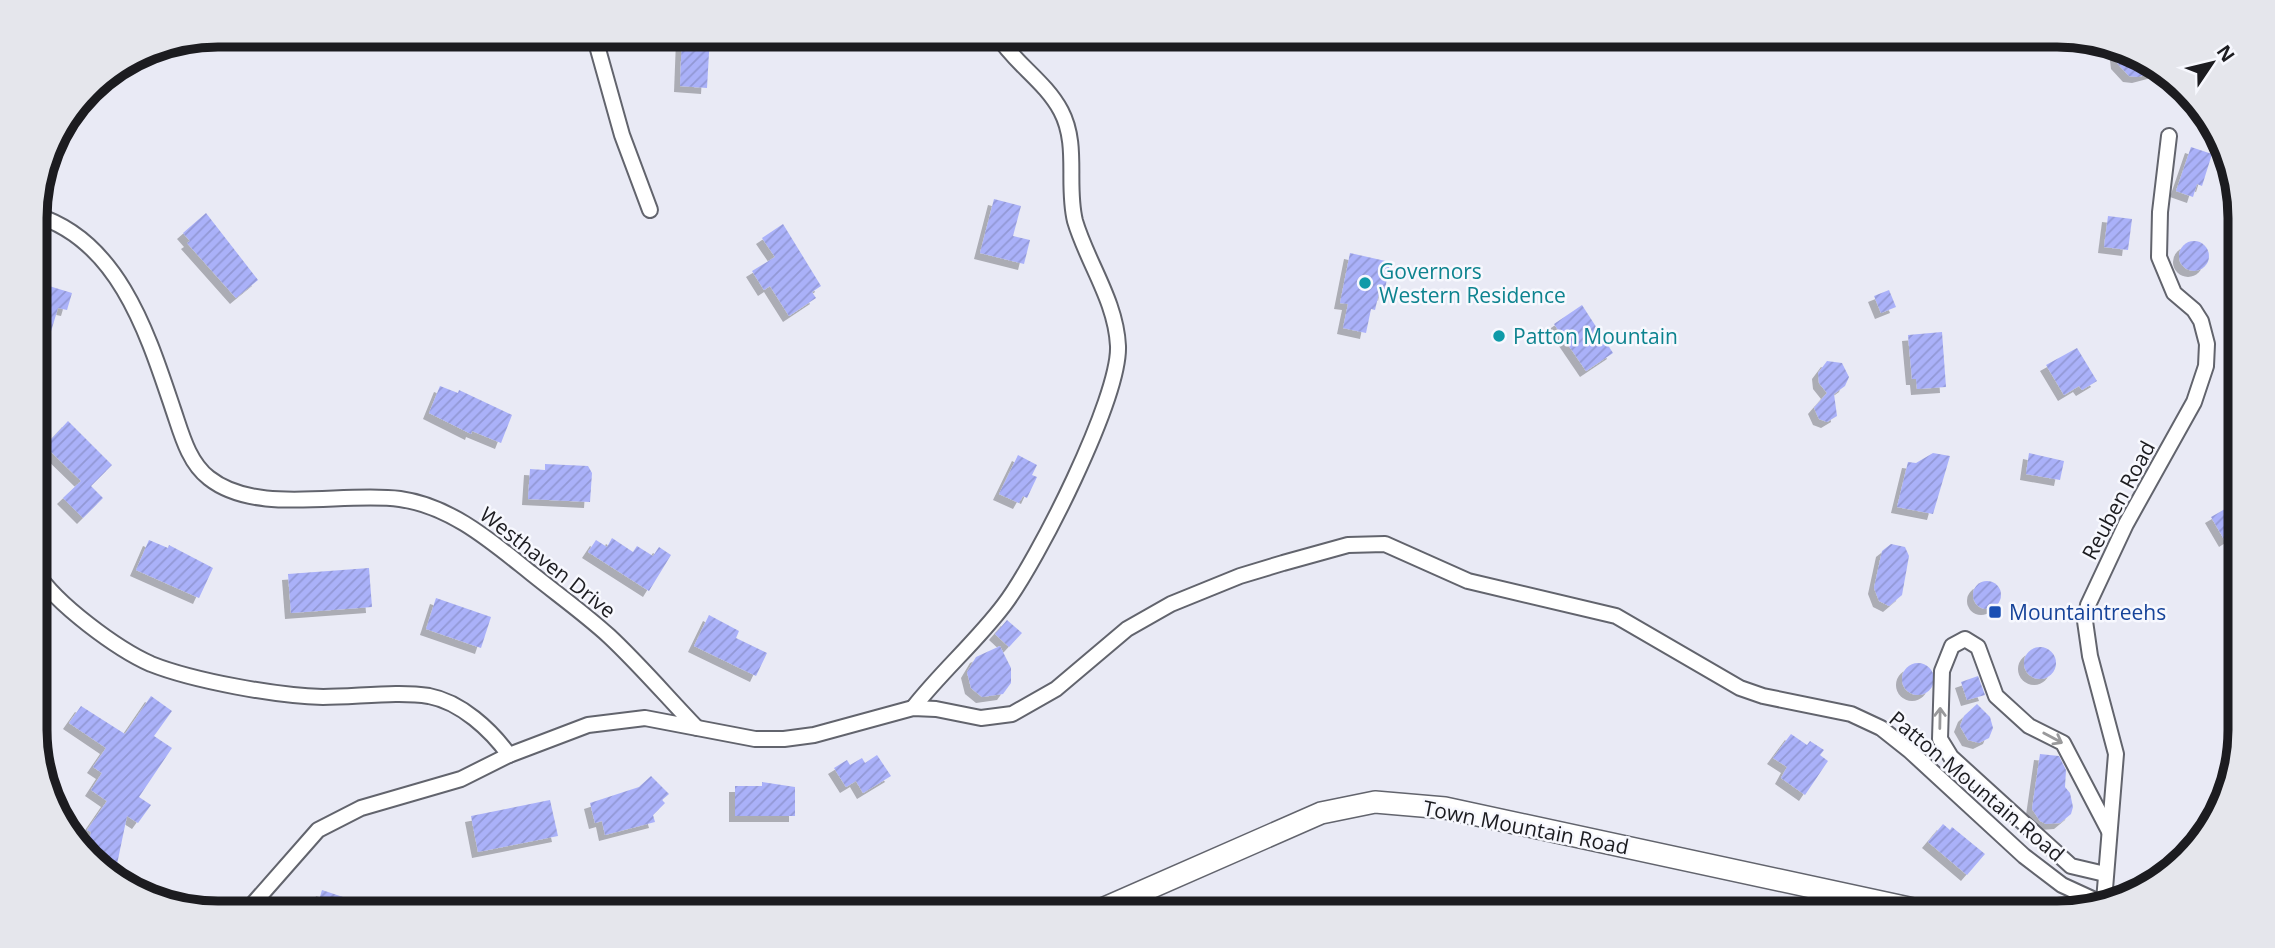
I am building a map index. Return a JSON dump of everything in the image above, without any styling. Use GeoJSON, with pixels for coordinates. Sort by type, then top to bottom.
{"type":"FeatureCollection","features":[{"type":"Feature","properties":{"kind":"main road","name":"Town Mountain Road"},"geometry":{"type":"LineString","coordinates":[[1121,901],[1321,813],[1375,802],[1445,808],[1872,900]]}},
{"type":"Feature","properties":{"kind":"street"},"geometry":{"type":"LineString","coordinates":[[598,48],[622,135],[649,210]]}},
{"type":"Feature","properties":{"kind":"street"},"geometry":{"type":"LineString","coordinates":[[256,901],[318,830],[361,808],[461,779],[509,755],[588,724],[645,718],[755,739],[814,735],[913,708],[940,673],[970,645],[1003,607],[1027,573],[1098,424],[1117,366],[1116,328],[1073,211],[1070,139],[1063,116],[1053,98],[1011,57],[1005,48]]}},
{"type":"Feature","properties":{"kind":"street","name":"Reuben Road"},"geometry":{"type":"LineString","coordinates":[[2104,894],[2116,754],[2090,656],[2085,621],[2088,605],[2126,524],[2194,402],[2206,366],[2207,344],[2201,321],[2194,310],[2174,293],[2159,257],[2160,212],[2169,136]]}},
{"type":"Feature","properties":{"kind":"street","name":"Westhaven Drive"},"geometry":{"type":"LineString","coordinates":[[48,219],[59,222],[86,243],[115,276],[143,326],[188,451],[206,477],[227,491],[272,498],[400,499],[453,516],[496,545],[609,636],[697,728]]}},
{"type":"Feature","properties":{"kind":"street","name":"Patton Mountain Road"},"geometry":{"type":"LineString","coordinates":[[913,708],[936,709],[981,718],[1012,714],[1056,689],[1127,629],[1171,604],[1240,576],[1283,563],[1348,545],[1385,544],[1468,580],[1616,616],[1740,688],[1763,696],[1851,714],[1881,728],[1910,751],[2024,856],[2062,885],[2089,897]]}},
{"type":"Feature","properties":{"kind":"street"},"geometry":{"type":"LineString","coordinates":[[47,584],[75,615],[150,663],[210,681],[320,697],[429,696],[453,704],[496,737],[509,755]]}},
{"type":"Feature","properties":{"kind":"street"},"geometry":{"type":"LineString","coordinates":[[2105,874],[2071,866],[1951,757],[1940,739],[1940,716],[1942,671],[1952,646],[1965,639],[1978,647],[1996,696],[2029,726],[2063,743],[2109,831]]}},
{"type":"Feature","properties":{"kind":"building"},"geometry":{"type":"Polygon","coordinates":[[[682,48],[709,48],[707,88],[680,86],[682,48]]]}},
{"type":"Feature","properties":{"kind":"building"},"geometry":{"type":"Polygon","coordinates":[[[2116,58],[2149,74],[2129,76],[2117,63],[2116,58]]]}},
{"type":"Feature","properties":{"kind":"building"},"geometry":{"type":"Polygon","coordinates":[[[2191,147],[2212,154],[2202,186],[2197,184],[2193,197],[2176,191],[2191,147]]]}},
{"type":"Feature","properties":{"kind":"building"},"geometry":{"type":"Polygon","coordinates":[[[994,199],[1021,206],[1013,236],[1030,240],[1024,264],[980,253],[994,199]]]}},
{"type":"Feature","properties":{"kind":"building"},"geometry":{"type":"Polygon","coordinates":[[[206,213],[258,280],[236,298],[187,243],[190,241],[183,233],[206,213]]]}},
{"type":"Feature","properties":{"kind":"building"},"geometry":{"type":"Polygon","coordinates":[[[2108,216],[2132,219],[2128,250],[2104,247],[2108,216]]]}},
{"type":"Feature","properties":{"kind":"building"},"geometry":{"type":"Polygon","coordinates":[[[783,224],[821,286],[812,292],[816,298],[789,316],[770,286],[764,290],[752,271],[775,257],[762,238],[783,224]]]}},
{"type":"Feature","properties":{"kind":"building"},"geometry":{"type":"Polygon","coordinates":[[[2194,241],[2205,245],[2209,256],[2205,267],[2194,271],[2183,267],[2179,256],[2183,245],[2194,241]]]}},
{"type":"Feature","properties":{"kind":"building","name":"Governors Western Residence"},"geometry":{"type":"Polygon","coordinates":[[[1350,253],[1390,262],[1384,295],[1379,293],[1375,310],[1371,309],[1366,333],[1343,328],[1348,304],[1340,303],[1350,253]]]}},
{"type":"Feature","properties":{"kind":"building"},"geometry":{"type":"Polygon","coordinates":[[[48,286],[72,293],[67,310],[58,308],[50,335],[48,334],[48,286]]]}},
{"type":"Feature","properties":{"kind":"building"},"geometry":{"type":"Polygon","coordinates":[[[1889,290],[1896,307],[1881,313],[1874,296],[1889,290]]]}},
{"type":"Feature","properties":{"kind":"building"},"geometry":{"type":"Polygon","coordinates":[[[1582,305],[1613,353],[1586,371],[1554,324],[1582,305]]]}},
{"type":"Feature","properties":{"kind":"building"},"geometry":{"type":"Polygon","coordinates":[[[1942,332],[1946,387],[1917,389],[1916,379],[1912,379],[1908,335],[1942,332]]]}},
{"type":"Feature","properties":{"kind":"building"},"geometry":{"type":"Polygon","coordinates":[[[2077,348],[2097,381],[2082,390],[2079,386],[2064,395],[2046,365],[2077,348]]]}},
{"type":"Feature","properties":{"kind":"building"},"geometry":{"type":"Polygon","coordinates":[[[1827,361],[1842,363],[1849,377],[1845,386],[1834,394],[1837,416],[1827,422],[1819,419],[1814,408],[1827,393],[1819,383],[1818,373],[1827,361]]]}},
{"type":"Feature","properties":{"kind":"building"},"geometry":{"type":"Polygon","coordinates":[[[440,386],[458,393],[459,390],[512,415],[501,443],[472,431],[471,434],[429,413],[440,386]]]}},
{"type":"Feature","properties":{"kind":"building"},"geometry":{"type":"Polygon","coordinates":[[[68,421],[112,465],[91,486],[103,498],[83,518],[63,498],[81,481],[48,448],[48,443],[68,421]]]}},
{"type":"Feature","properties":{"kind":"building"},"geometry":{"type":"Polygon","coordinates":[[[1933,453],[1950,456],[1933,514],[1897,507],[1908,462],[1916,463],[1933,453]]]}},
{"type":"Feature","properties":{"kind":"building"},"geometry":{"type":"Polygon","coordinates":[[[2029,453],[2064,461],[2060,480],[2026,474],[2029,453]]]}},
{"type":"Feature","properties":{"kind":"building"},"geometry":{"type":"Polygon","coordinates":[[[1018,455],[1037,465],[1032,475],[1037,477],[1027,498],[1023,496],[1019,503],[999,494],[1018,455]]]}},
{"type":"Feature","properties":{"kind":"building"},"geometry":{"type":"Polygon","coordinates":[[[545,464],[588,466],[592,473],[590,502],[528,499],[530,469],[545,470],[545,464]]]}},
{"type":"Feature","properties":{"kind":"building"},"geometry":{"type":"Polygon","coordinates":[[[2228,507],[2228,539],[2225,541],[2211,517],[2228,507]]]}},
{"type":"Feature","properties":{"kind":"building"},"geometry":{"type":"Polygon","coordinates":[[[612,538],[633,552],[637,546],[653,556],[659,547],[671,555],[649,591],[588,552],[596,540],[607,547],[612,538]]]}},
{"type":"Feature","properties":{"kind":"building"},"geometry":{"type":"Polygon","coordinates":[[[149,540],[168,548],[169,545],[213,568],[199,598],[136,570],[149,540]]]}},
{"type":"Feature","properties":{"kind":"building"},"geometry":{"type":"Polygon","coordinates":[[[1891,544],[1905,547],[1909,556],[1902,595],[1889,606],[1879,601],[1874,588],[1882,551],[1891,544]]]}},
{"type":"Feature","properties":{"kind":"building"},"geometry":{"type":"Polygon","coordinates":[[[369,568],[372,607],[291,613],[288,574],[369,568]]]}},
{"type":"Feature","properties":{"kind":"building"},"geometry":{"type":"Polygon","coordinates":[[[1987,581],[1997,585],[2001,595],[1997,605],[1987,609],[1977,605],[1973,595],[1977,585],[1987,581]]]}},
{"type":"Feature","properties":{"kind":"building"},"geometry":{"type":"Polygon","coordinates":[[[436,598],[491,617],[481,648],[426,629],[436,598]]]}},
{"type":"Feature","properties":{"kind":"building"},"geometry":{"type":"Polygon","coordinates":[[[709,615],[739,631],[736,638],[767,653],[756,676],[694,646],[709,615]]]}},
{"type":"Feature","properties":{"kind":"building"},"geometry":{"type":"Polygon","coordinates":[[[1007,620],[1022,633],[1009,647],[995,634],[1007,620]]]}},
{"type":"Feature","properties":{"kind":"building"},"geometry":{"type":"Polygon","coordinates":[[[1000,646],[1011,668],[1011,683],[1003,694],[982,697],[971,688],[967,672],[976,657],[1000,646]]]}},
{"type":"Feature","properties":{"kind":"building"},"geometry":{"type":"Polygon","coordinates":[[[2040,647],[2051,652],[2056,663],[2051,674],[2040,679],[2029,674],[2024,663],[2029,652],[2040,647]]]}},
{"type":"Feature","properties":{"kind":"building"},"geometry":{"type":"Polygon","coordinates":[[[1918,663],[1929,668],[1934,679],[1929,690],[1918,695],[1907,690],[1902,679],[1907,668],[1918,663]]]}},
{"type":"Feature","properties":{"kind":"building"},"geometry":{"type":"Polygon","coordinates":[[[1978,676],[1985,695],[1967,700],[1961,682],[1978,676]]]}},
{"type":"Feature","properties":{"kind":"building"},"geometry":{"type":"Polygon","coordinates":[[[151,696],[172,711],[154,736],[172,748],[139,797],[151,805],[138,823],[127,816],[116,867],[90,843],[91,832],[87,830],[107,801],[91,790],[102,773],[93,767],[106,748],[69,723],[81,706],[125,734],[151,696]]]}},
{"type":"Feature","properties":{"kind":"building"},"geometry":{"type":"Polygon","coordinates":[[[1977,704],[1990,717],[1993,728],[1989,738],[1979,743],[1968,740],[1960,726],[1964,716],[1977,704]]]}},
{"type":"Feature","properties":{"kind":"building"},"geometry":{"type":"Polygon","coordinates":[[[1791,734],[1807,745],[1810,741],[1824,750],[1820,755],[1828,761],[1805,795],[1781,778],[1787,767],[1773,758],[1791,734]]]}},
{"type":"Feature","properties":{"kind":"building"},"geometry":{"type":"Polygon","coordinates":[[[2040,754],[2059,756],[2066,770],[2065,787],[2070,793],[2073,807],[2071,814],[2060,823],[2046,824],[2040,821],[2032,809],[2040,754]]]}},
{"type":"Feature","properties":{"kind":"building"},"geometry":{"type":"Polygon","coordinates":[[[877,755],[891,776],[863,793],[856,781],[846,787],[834,768],[847,760],[850,765],[862,758],[865,763],[877,755]]]}},
{"type":"Feature","properties":{"kind":"building"},"geometry":{"type":"Polygon","coordinates":[[[651,776],[669,794],[662,800],[665,803],[653,815],[655,822],[605,835],[602,821],[595,823],[590,803],[639,787],[651,776]]]}},
{"type":"Feature","properties":{"kind":"building"},"geometry":{"type":"Polygon","coordinates":[[[762,782],[795,787],[795,816],[735,816],[735,786],[762,786],[762,782]]]}},
{"type":"Feature","properties":{"kind":"building"},"geometry":{"type":"Polygon","coordinates":[[[550,800],[558,836],[478,852],[471,816],[550,800]]]}},
{"type":"Feature","properties":{"kind":"building"},"geometry":{"type":"Polygon","coordinates":[[[1943,824],[1950,830],[1952,827],[1985,854],[1967,875],[1928,842],[1943,824]]]}},
{"type":"Feature","properties":{"kind":"building"},"geometry":{"type":"Polygon","coordinates":[[[322,890],[349,899],[348,901],[319,901],[322,890]]]}},
{"type":"Feature","properties":{"kind":"place","name":"Governors Western Residence"},"geometry":{"type":"Point","coordinates":[1365,283]}},
{"type":"Feature","properties":{"kind":"place","name":"Patton Mountain"},"geometry":{"type":"Point","coordinates":[1499,336]}},
{"type":"Feature","properties":{"kind":"place","name":"Mountaintreehs"},"geometry":{"type":"Point","coordinates":[1995,612]}}]}
